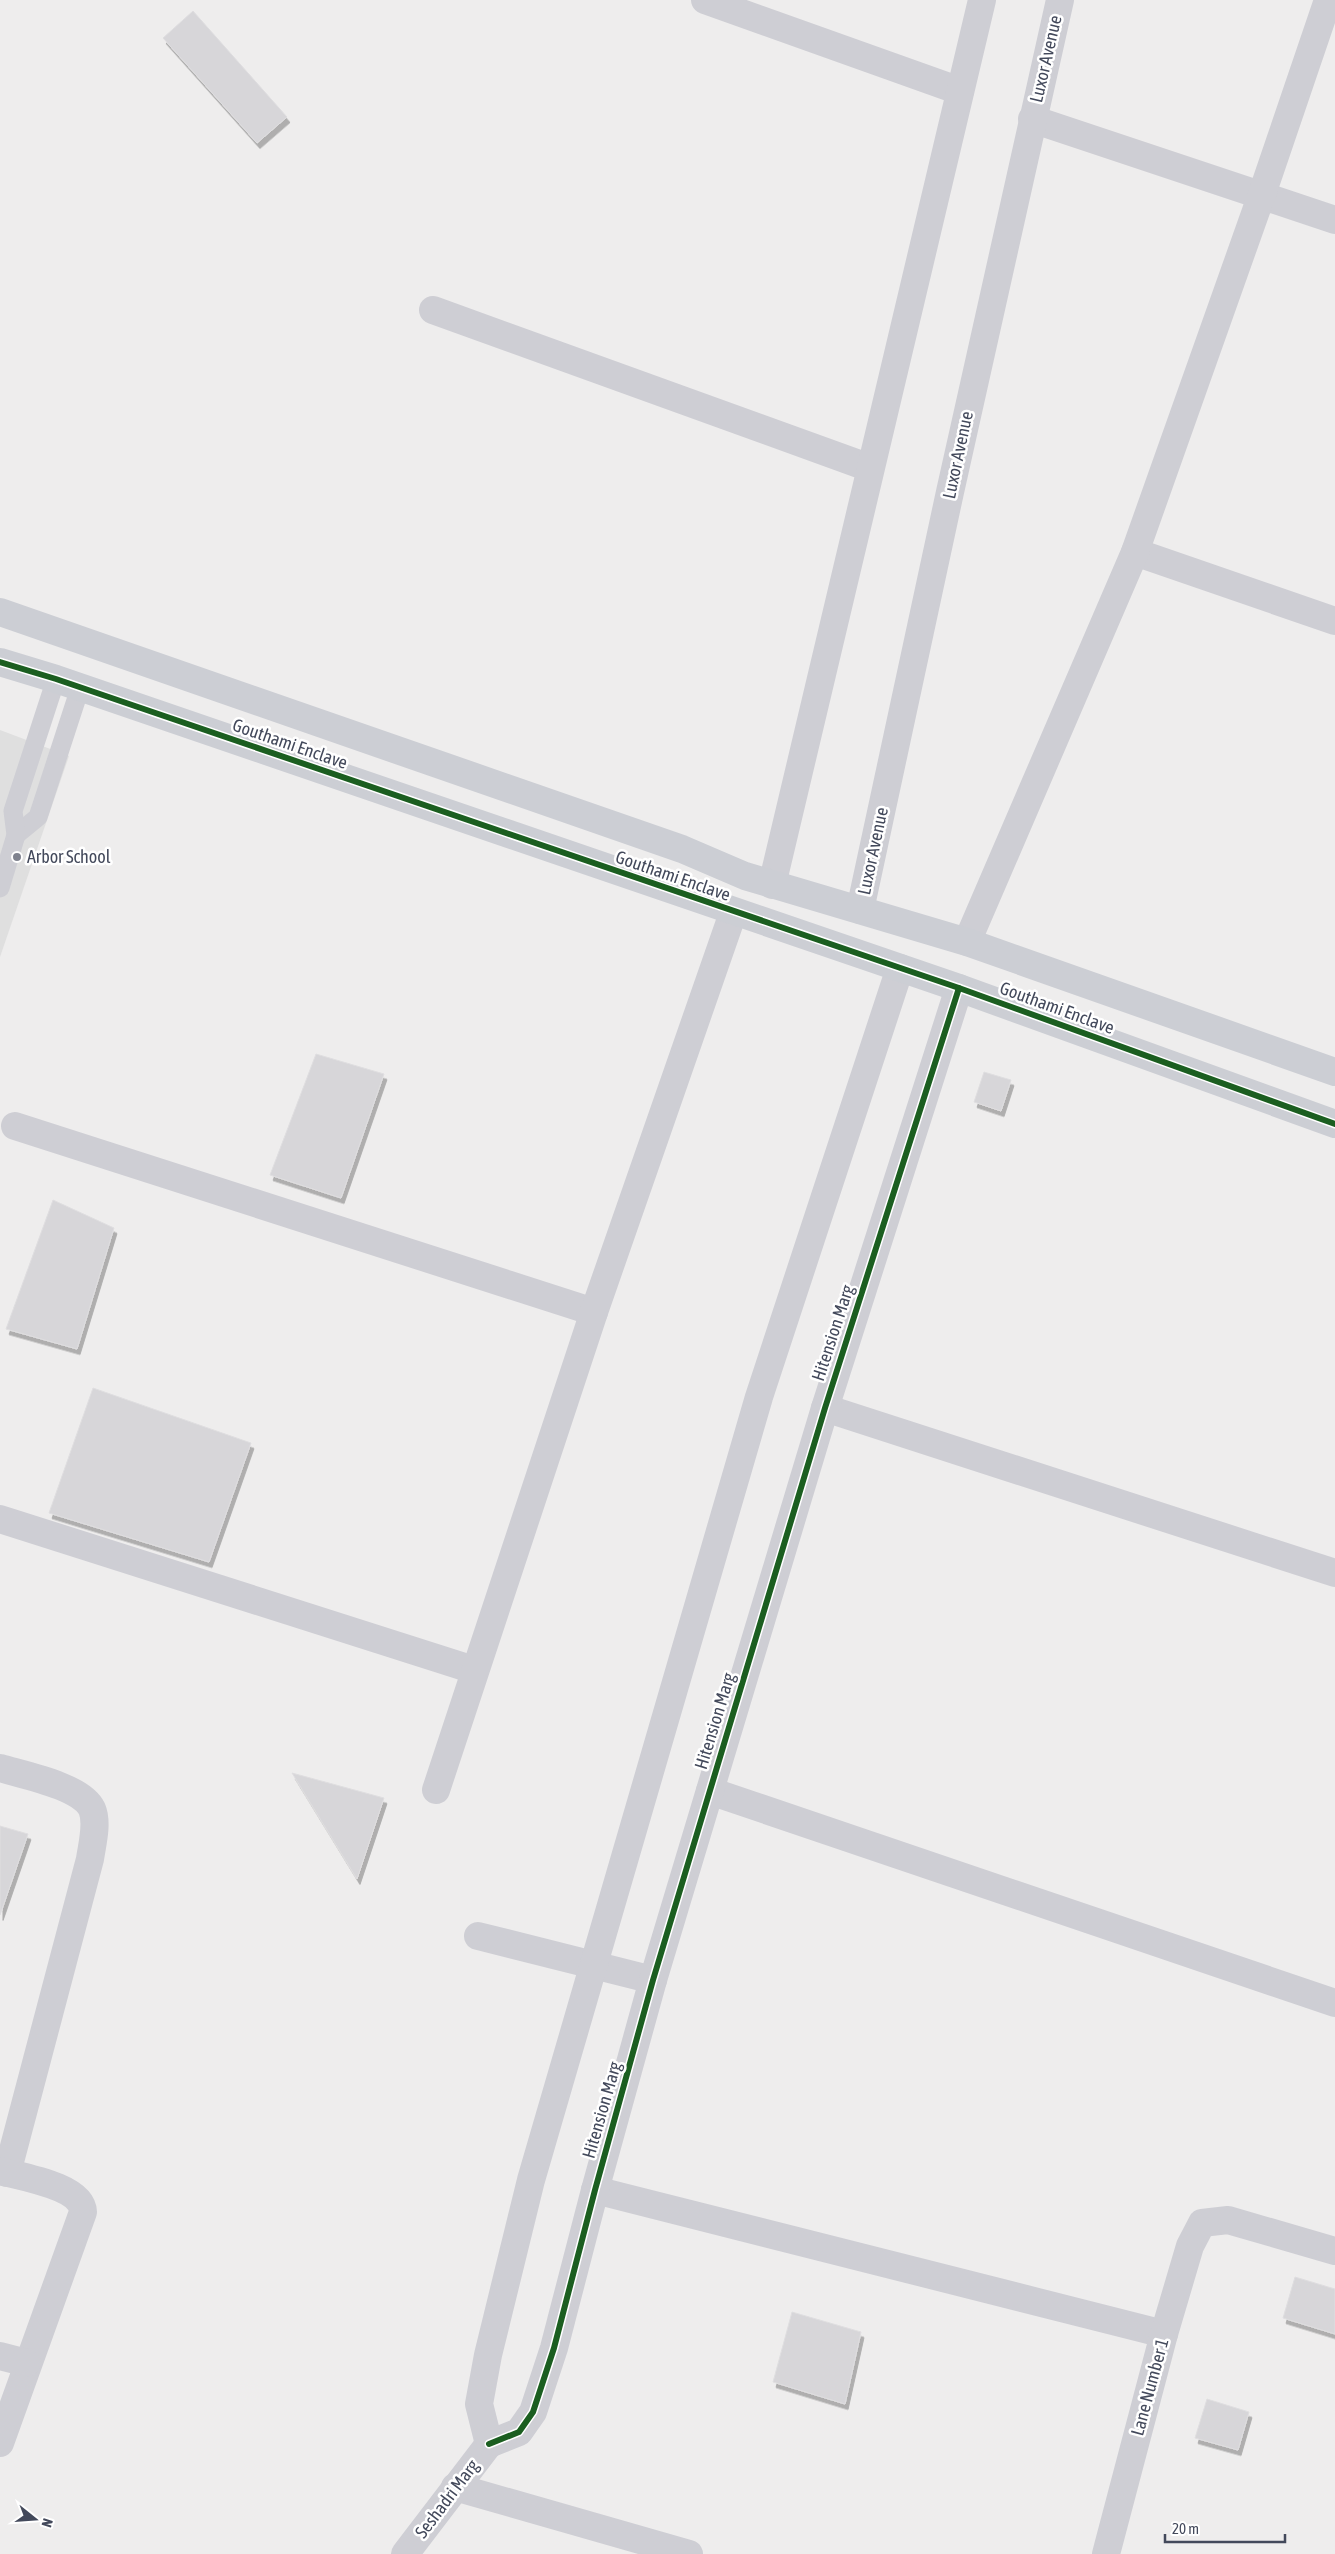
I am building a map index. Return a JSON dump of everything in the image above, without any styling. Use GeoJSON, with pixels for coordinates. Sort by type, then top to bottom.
{"type":"FeatureCollection","features":[{"type":"Feature","properties":{"kind":"street"},"geometry":{"type":"LineString","coordinates":[[705,0],[960,91]]}},
{"type":"Feature","properties":{"kind":"street"},"geometry":{"type":"LineString","coordinates":[[772,885],[982,0]]}},
{"type":"Feature","properties":{"kind":"street","name":"Luxor Avenue"},"geometry":{"type":"LineString","coordinates":[[860,910],[1032,119],[1060,0]]}},
{"type":"Feature","properties":{"kind":"street"},"geometry":{"type":"LineString","coordinates":[[966,942],[1135,552],[1262,194],[1328,0]]}},
{"type":"Feature","properties":{"kind":"street"},"geometry":{"type":"LineString","coordinates":[[1032,119],[1262,194],[1335,220]]}},
{"type":"Feature","properties":{"kind":"street"},"geometry":{"type":"LineString","coordinates":[[433,310],[870,468]]}},
{"type":"Feature","properties":{"kind":"street"},"geometry":{"type":"LineString","coordinates":[[1135,552],[1335,621]]}},
{"type":"Feature","properties":{"kind":"street","name":"Gouthami Enclave"},"geometry":{"type":"LineString","coordinates":[[0,612],[682,849],[745,876],[966,942],[1335,1072]]}},
{"type":"Feature","properties":{"kind":"street","name":"Gouthami Enclave"},"geometry":{"type":"LineString","coordinates":[[0,662],[68,683],[733,913],[959,988],[1335,1124]]}},
{"type":"Feature","properties":{"kind":"street"},"geometry":{"type":"LineString","coordinates":[[436,1790],[474,1670],[594,1312],[733,913]]}},
{"type":"Feature","properties":{"kind":"street"},"geometry":{"type":"LineString","coordinates":[[489,2444],[479,2404],[488,2355],[531,2180],[592,1965],[759,1397],[900,968]]}},
{"type":"Feature","properties":{"kind":"street","name":"Hitension Marg"},"geometry":{"type":"LineString","coordinates":[[489,2444],[519,2432],[533,2412],[554,2348],[595,2190],[710,1791],[825,1408],[959,988]]}},
{"type":"Feature","properties":{"kind":"street"},"geometry":{"type":"LineString","coordinates":[[15,1126],[594,1312]]}},
{"type":"Feature","properties":{"kind":"street"},"geometry":{"type":"LineString","coordinates":[[825,1408],[1335,1574]]}},
{"type":"Feature","properties":{"kind":"street"},"geometry":{"type":"LineString","coordinates":[[0,1520],[474,1670]]}},
{"type":"Feature","properties":{"kind":"street"},"geometry":{"type":"LineString","coordinates":[[0,1768],[66,1789],[79,1796],[92,1809],[94,1832],[90,1859],[3,2172],[69,2191],[77,2197],[83,2206],[82,2218],[27,2364],[0,2444]]}},
{"type":"Feature","properties":{"kind":"street"},"geometry":{"type":"LineString","coordinates":[[710,1791],[1335,2003]]}},
{"type":"Feature","properties":{"kind":"street"},"geometry":{"type":"LineString","coordinates":[[478,1936],[654,1980]]}},
{"type":"Feature","properties":{"kind":"street"},"geometry":{"type":"LineString","coordinates":[[595,2190],[1164,2334]]}},
{"type":"Feature","properties":{"kind":"street","name":"Lane Number 1"},"geometry":{"type":"LineString","coordinates":[[1106,2554],[1164,2334],[1190,2246],[1202,2223],[1228,2220],[1335,2252]]}},
{"type":"Feature","properties":{"kind":"street"},"geometry":{"type":"LineString","coordinates":[[0,2356],[27,2364]]}},
{"type":"Feature","properties":{"kind":"street","name":"Seshadri Marg"},"geometry":{"type":"LineString","coordinates":[[405,2554],[489,2444]]}},
{"type":"Feature","properties":{"kind":"street"},"geometry":{"type":"LineString","coordinates":[[455,2487],[689,2554]]}},
{"type":"Feature","properties":{"kind":"lane"},"geometry":{"type":"LineString","coordinates":[[16,835],[38,817],[68,683]]}},
{"type":"Feature","properties":{"kind":"lane"},"geometry":{"type":"LineString","coordinates":[[0,888],[16,835],[13,810],[68,683]]}},
{"type":"Feature","properties":{"kind":"shaded area","name":"Arbor School"},"geometry":{"type":"Polygon","coordinates":[[[0,730],[69,756],[0,957],[0,730]]]}},
{"type":"Feature","properties":{"kind":"building"},"geometry":{"type":"Polygon","coordinates":[[[193,11],[287,117],[257,143],[163,38],[193,11]]]}},
{"type":"Feature","properties":{"kind":"building"},"geometry":{"type":"Polygon","coordinates":[[[316,1054],[384,1074],[341,1198],[270,1175],[316,1054]]]}},
{"type":"Feature","properties":{"kind":"building"},"geometry":{"type":"Polygon","coordinates":[[[984,1072],[1011,1080],[1001,1111],[974,1102],[984,1072]]]}},
{"type":"Feature","properties":{"kind":"building"},"geometry":{"type":"Polygon","coordinates":[[[53,1200],[114,1228],[77,1349],[6,1329],[53,1200]]]}},
{"type":"Feature","properties":{"kind":"building"},"geometry":{"type":"Polygon","coordinates":[[[93,1388],[251,1443],[209,1562],[49,1513],[93,1388]]]}},
{"type":"Feature","properties":{"kind":"building"},"geometry":{"type":"Polygon","coordinates":[[[292,1773],[384,1798],[357,1879],[292,1773]]]}},
{"type":"Feature","properties":{"kind":"building"},"geometry":{"type":"Polygon","coordinates":[[[0,1826],[28,1834],[0,1915],[0,1826]]]}},
{"type":"Feature","properties":{"kind":"building"},"geometry":{"type":"Polygon","coordinates":[[[1295,2277],[1335,2289],[1335,2334],[1283,2318],[1295,2277]]]}},
{"type":"Feature","properties":{"kind":"building"},"geometry":{"type":"Polygon","coordinates":[[[792,2312],[861,2332],[845,2404],[773,2382],[792,2312]]]}},
{"type":"Feature","properties":{"kind":"building"},"geometry":{"type":"Polygon","coordinates":[[[1207,2399],[1249,2412],[1238,2450],[1195,2438],[1207,2399]]]}},
{"type":"Feature","properties":{"kind":"cycle path"},"geometry":{"type":"LineString","coordinates":[[0,662],[56,679],[959,988],[1335,1124]]}},
{"type":"Feature","properties":{"kind":"cycle path"},"geometry":{"type":"LineString","coordinates":[[489,2444],[519,2432],[533,2412],[554,2348],[653,1980],[825,1408],[959,988]]}},
{"type":"Feature","properties":{"kind":"place","name":"Arbor School"},"geometry":{"type":"Point","coordinates":[17,857]}}]}
